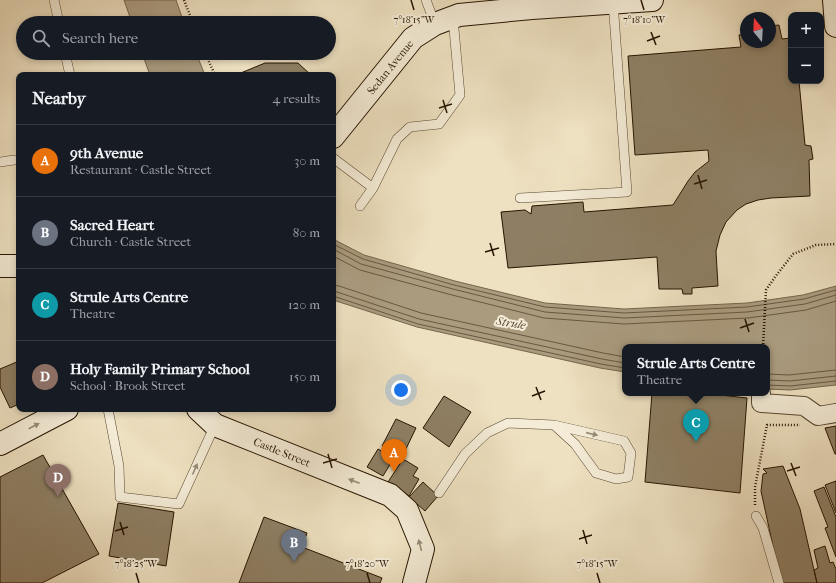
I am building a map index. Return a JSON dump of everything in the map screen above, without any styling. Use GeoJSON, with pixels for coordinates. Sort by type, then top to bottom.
{"type":"FeatureCollection","features":[{"type":"Feature","properties":{"kind":"street","name":"Sedan Avenue"},"geometry":{"type":"LineString","coordinates":[[336,133],[413,38],[444,21],[459,15],[652,0]]}},
{"type":"Feature","properties":{"kind":"street"},"geometry":{"type":"LineString","coordinates":[[834,0],[836,26]]}},
{"type":"Feature","properties":{"kind":"street"},"geometry":{"type":"LineString","coordinates":[[0,266],[16,266]]}},
{"type":"Feature","properties":{"kind":"street"},"geometry":{"type":"LineString","coordinates":[[761,396],[761,403],[804,406],[817,420],[836,413]]}},
{"type":"Feature","properties":{"kind":"street"},"geometry":{"type":"LineString","coordinates":[[0,444],[61,412]]}},
{"type":"Feature","properties":{"kind":"street","name":"Castle Street"},"geometry":{"type":"LineString","coordinates":[[201,412],[215,425],[390,495],[413,515],[423,549],[414,583]]}},
{"type":"Feature","properties":{"kind":"lane"},"geometry":{"type":"LineString","coordinates":[[54,0],[57,16]]}},
{"type":"Feature","properties":{"kind":"lane"},"geometry":{"type":"LineString","coordinates":[[360,206],[373,188],[397,139],[410,127],[439,124],[460,94],[444,21],[426,0]]}},
{"type":"Feature","properties":{"kind":"lane"},"geometry":{"type":"LineString","coordinates":[[520,198],[627,192],[613,2]]}},
{"type":"Feature","properties":{"kind":"lane"},"geometry":{"type":"LineString","coordinates":[[67,60],[69,72]]}},
{"type":"Feature","properties":{"kind":"lane"},"geometry":{"type":"LineString","coordinates":[[0,162],[16,160]]}},
{"type":"Feature","properties":{"kind":"lane"},"geometry":{"type":"LineString","coordinates":[[336,160],[373,188]]}},
{"type":"Feature","properties":{"kind":"lane"},"geometry":{"type":"LineString","coordinates":[[109,412],[119,466],[120,497],[179,504],[215,425]]}},
{"type":"Feature","properties":{"kind":"lane"},"geometry":{"type":"LineString","coordinates":[[439,493],[465,454],[487,433],[508,423],[554,424],[624,441],[631,453],[628,477],[616,479],[596,473],[575,444],[554,424]]}},
{"type":"Feature","properties":{"kind":"lane"},"geometry":{"type":"LineString","coordinates":[[756,516],[763,528],[778,583]]}},
{"type":"Feature","properties":{"kind":"path"},"geometry":{"type":"LineString","coordinates":[[184,0],[190,16]]}},
{"type":"Feature","properties":{"kind":"path"},"geometry":{"type":"LineString","coordinates":[[208,60],[214,72]]}},
{"type":"Feature","properties":{"kind":"path"},"geometry":{"type":"LineString","coordinates":[[763,344],[766,290],[793,254],[816,245],[836,244]]}},
{"type":"Feature","properties":{"kind":"path"},"geometry":{"type":"LineString","coordinates":[[755,494],[767,424],[785,425]]}},
{"type":"Feature","properties":{"kind":"water"},"geometry":{"type":"Polygon","coordinates":[[[124,0],[176,0],[182,16],[130,16],[124,0]]]}},
{"type":"Feature","properties":{"kind":"water"},"geometry":{"type":"Polygon","coordinates":[[[145,60],[199,60],[204,72],[149,72],[145,60]]]}},
{"type":"Feature","properties":{"kind":"water","name":"Strule"},"geometry":{"type":"Polygon","coordinates":[[[336,241],[364,255],[455,281],[545,303],[624,309],[747,303],[803,295],[836,286],[836,385],[790,390],[770,389],[770,344],[622,344],[622,372],[600,368],[417,327],[336,301],[336,241]]]}},
{"type":"Feature","properties":{"kind":"building"},"geometry":{"type":"Polygon","coordinates":[[[776,25],[779,25],[782,39],[788,38],[788,84],[799,84],[805,145],[811,146],[813,159],[809,160],[810,196],[758,200],[746,204],[737,210],[726,222],[720,235],[716,251],[718,286],[692,288],[692,294],[683,294],[682,289],[659,289],[657,257],[508,268],[501,212],[525,210],[531,214],[532,206],[583,202],[584,212],[673,205],[695,172],[709,161],[708,150],[635,155],[628,56],[740,47],[776,48],[776,25]]]}},
{"type":"Feature","properties":{"kind":"building"},"geometry":{"type":"Polygon","coordinates":[[[265,63],[298,63],[308,72],[243,72],[265,63]]]}},
{"type":"Feature","properties":{"kind":"building"},"geometry":{"type":"Polygon","coordinates":[[[16,362],[16,405],[10,408],[0,387],[0,369],[16,362]]]}},
{"type":"Feature","properties":{"kind":"building"},"geometry":{"type":"Polygon","coordinates":[[[444,396],[471,412],[449,447],[423,428],[444,396]]]}},
{"type":"Feature","properties":{"kind":"building"},"geometry":{"type":"Polygon","coordinates":[[[652,396],[729,396],[747,398],[740,493],[645,482],[652,396]]]}},
{"type":"Feature","properties":{"kind":"building"},"geometry":{"type":"Polygon","coordinates":[[[396,419],[416,428],[404,453],[393,447],[391,450],[382,446],[396,419]]]}},
{"type":"Feature","properties":{"kind":"building"},"geometry":{"type":"Polygon","coordinates":[[[836,426],[836,454],[835,454],[825,428],[836,426]]]}},
{"type":"Feature","properties":{"kind":"building"},"geometry":{"type":"Polygon","coordinates":[[[378,449],[394,458],[383,476],[367,467],[378,449]]]}},
{"type":"Feature","properties":{"kind":"building"},"geometry":{"type":"Polygon","coordinates":[[[43,455],[99,554],[42,583],[0,583],[0,477],[43,455]]]}},
{"type":"Feature","properties":{"kind":"building"},"geometry":{"type":"Polygon","coordinates":[[[403,459],[418,468],[413,476],[419,479],[409,496],[388,482],[403,459]]]}},
{"type":"Feature","properties":{"kind":"building"},"geometry":{"type":"Polygon","coordinates":[[[783,466],[800,509],[817,583],[781,583],[761,491],[763,474],[767,473],[763,469],[783,466]]]}},
{"type":"Feature","properties":{"kind":"building"},"geometry":{"type":"Polygon","coordinates":[[[836,481],[836,513],[825,485],[836,481]]]}},
{"type":"Feature","properties":{"kind":"building"},"geometry":{"type":"Polygon","coordinates":[[[423,482],[438,496],[425,511],[409,497],[423,482]]]}},
{"type":"Feature","properties":{"kind":"building"},"geometry":{"type":"Polygon","coordinates":[[[824,487],[836,517],[836,557],[825,528],[828,527],[814,491],[824,487]]]}},
{"type":"Feature","properties":{"kind":"building"},"geometry":{"type":"Polygon","coordinates":[[[118,503],[174,512],[166,566],[109,556],[118,503]]]}},
{"type":"Feature","properties":{"kind":"building"},"geometry":{"type":"Polygon","coordinates":[[[264,517],[307,533],[302,547],[382,578],[380,583],[239,583],[264,517]]]}},
{"type":"Feature","properties":{"kind":"building"},"geometry":{"type":"Polygon","coordinates":[[[825,546],[830,563],[833,562],[836,569],[836,583],[817,583],[814,570],[818,568],[814,550],[825,546]]]}},
{"type":"Feature","properties":{"kind":"place","name":"Strule Arts Centre"},"geometry":{"type":"Point","coordinates":[696,442]}},
{"type":"Feature","properties":{"kind":"place","name":"9th Avenue"},"geometry":{"type":"Point","coordinates":[394,472]}},
{"type":"Feature","properties":{"kind":"place","name":"Holy Family Primary School"},"geometry":{"type":"Point","coordinates":[58,497]}},
{"type":"Feature","properties":{"kind":"place","name":"Sacred Heart"},"geometry":{"type":"Point","coordinates":[294,562]}}]}
